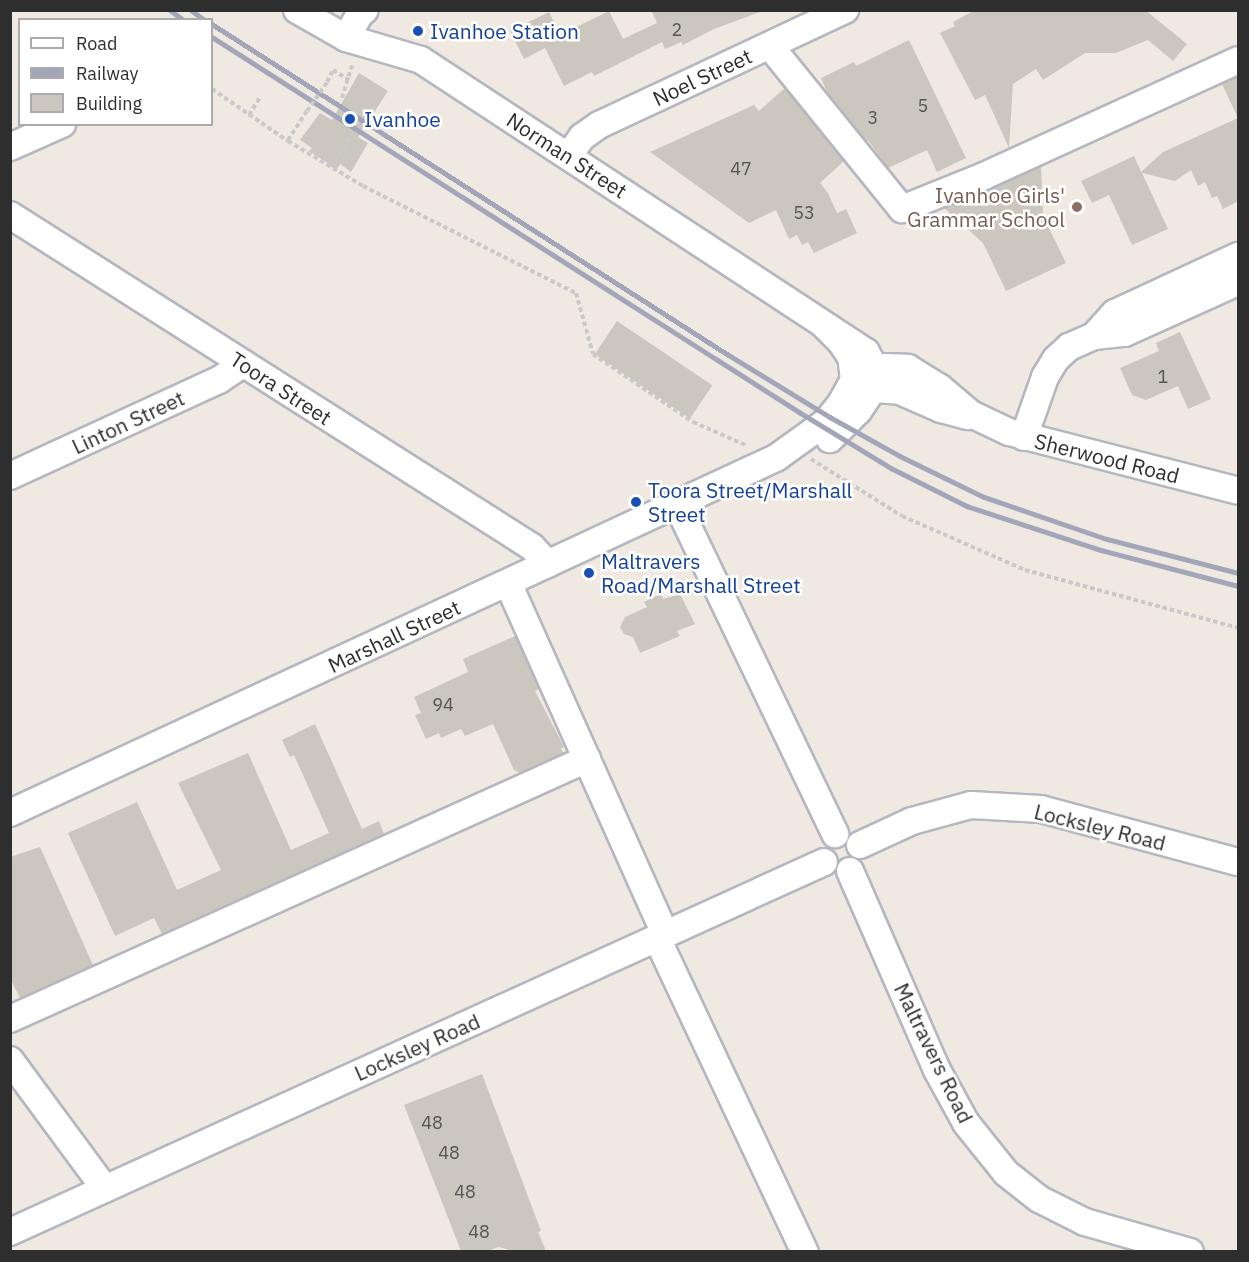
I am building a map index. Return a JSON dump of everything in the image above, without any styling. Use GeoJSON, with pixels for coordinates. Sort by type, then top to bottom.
{"type":"FeatureCollection","features":[{"type":"Feature","properties":{"kind":"street","name":"Norman Street"},"geometry":{"type":"LineString","coordinates":[[297,10],[346,38],[421,60],[867,352],[868,378]]}},
{"type":"Feature","properties":{"kind":"street"},"geometry":{"type":"LineString","coordinates":[[346,38],[360,14],[365,10]]}},
{"type":"Feature","properties":{"kind":"street","name":"Noel Street"},"geometry":{"type":"LineString","coordinates":[[568,155],[579,139],[594,128],[845,10]]}},
{"type":"Feature","properties":{"kind":"street"},"geometry":{"type":"LineString","coordinates":[[770,46],[902,209],[984,176],[1239,60]]}},
{"type":"Feature","properties":{"kind":"street"},"geometry":{"type":"LineString","coordinates":[[10,147],[57,126]]}},
{"type":"Feature","properties":{"kind":"street","name":"Toora Street"},"geometry":{"type":"LineString","coordinates":[[10,215],[532,548],[548,564]]}},
{"type":"Feature","properties":{"kind":"street"},"geometry":{"type":"LineString","coordinates":[[1094,336],[1115,313],[1239,256]]}},
{"type":"Feature","properties":{"kind":"street"},"geometry":{"type":"LineString","coordinates":[[1024,437],[1039,390],[1056,359],[1069,347],[1094,336],[1125,333],[1239,282]]}},
{"type":"Feature","properties":{"kind":"street"},"geometry":{"type":"LineString","coordinates":[[816,320],[862,332],[931,381]]}},
{"type":"Feature","properties":{"kind":"street","name":"Linton Street"},"geometry":{"type":"LineString","coordinates":[[10,476],[219,380],[243,364]]}},
{"type":"Feature","properties":{"kind":"street","name":"Sherwood Road"},"geometry":{"type":"LineString","coordinates":[[868,378],[908,368],[931,381],[978,418]]}},
{"type":"Feature","properties":{"kind":"street"},"geometry":{"type":"LineString","coordinates":[[805,456],[823,445],[866,403],[868,378]]}},
{"type":"Feature","properties":{"kind":"street","name":"Sherwood Road"},"geometry":{"type":"LineString","coordinates":[[868,378],[941,409],[978,418],[1024,437],[1239,491]]}},
{"type":"Feature","properties":{"kind":"street","name":"Marshall Street"},"geometry":{"type":"LineString","coordinates":[[10,813],[678,506],[776,458],[830,417],[851,387],[868,378]]}},
{"type":"Feature","properties":{"kind":"street","name":"Marshall Street"},"geometry":{"type":"LineString","coordinates":[[776,458],[805,456]]}},
{"type":"Feature","properties":{"kind":"street"},"geometry":{"type":"LineString","coordinates":[[678,506],[835,834]]}},
{"type":"Feature","properties":{"kind":"street"},"geometry":{"type":"LineString","coordinates":[[508,583],[587,759],[661,936],[805,1251]]}},
{"type":"Feature","properties":{"kind":"street"},"geometry":{"type":"LineString","coordinates":[[10,1019],[587,759]]}},
{"type":"Feature","properties":{"kind":"street","name":"Locksley Road"},"geometry":{"type":"LineString","coordinates":[[860,845],[912,821],[971,805],[1041,809],[1239,862]]}},
{"type":"Feature","properties":{"kind":"street"},"geometry":{"type":"LineString","coordinates":[[835,834],[847,834],[860,845],[860,860],[850,871],[832,871],[824,862],[822,849],[829,837],[835,834]]}},
{"type":"Feature","properties":{"kind":"street","name":"Locksley Road"},"geometry":{"type":"LineString","coordinates":[[10,1232],[824,862]]}},
{"type":"Feature","properties":{"kind":"street","name":"Maltravers Road"},"geometry":{"type":"LineString","coordinates":[[850,871],[937,1070],[966,1123],[1006,1173],[1039,1199],[1085,1222],[1190,1251]]}},
{"type":"Feature","properties":{"kind":"street"},"geometry":{"type":"LineString","coordinates":[[10,1060],[105,1189]]}},
{"type":"Feature","properties":{"kind":"path"},"geometry":{"type":"LineString","coordinates":[[342,98],[352,66]]}},
{"type":"Feature","properties":{"kind":"path"},"geometry":{"type":"LineString","coordinates":[[288,141],[333,70],[349,80]]}},
{"type":"Feature","properties":{"kind":"path"},"geometry":{"type":"LineString","coordinates":[[213,90],[288,141],[363,186],[576,294],[593,354],[693,422],[749,447]]}},
{"type":"Feature","properties":{"kind":"path"},"geometry":{"type":"LineString","coordinates":[[249,115],[261,96]]}},
{"type":"Feature","properties":{"kind":"path"},"geometry":{"type":"LineString","coordinates":[[331,167],[352,133]]}},
{"type":"Feature","properties":{"kind":"path"},"geometry":{"type":"LineString","coordinates":[[805,456],[902,516],[1015,565],[1239,628]]}},
{"type":"Feature","properties":{"kind":"building"},"geometry":{"type":"Polygon","coordinates":[[[651,10],[763,11],[714,29],[683,45],[681,42],[665,49],[662,42],[594,76],[592,72],[564,86],[545,48],[524,59],[510,31],[549,12],[560,35],[609,11],[623,39],[657,23],[651,10]]]}},
{"type":"Feature","properties":{"kind":"building"},"geometry":{"type":"Polygon","coordinates":[[[975,10],[1145,10],[1187,44],[1173,61],[1148,40],[1116,53],[1085,53],[1043,80],[1036,69],[1013,84],[1009,148],[985,95],[975,100],[940,33],[955,26],[953,22],[975,10]]]}},
{"type":"Feature","properties":{"kind":"building"},"geometry":{"type":"Polygon","coordinates":[[[909,40],[966,158],[937,172],[927,150],[888,168],[868,140],[867,142],[828,94],[821,78],[854,62],[856,66],[909,40]]]}},
{"type":"Feature","properties":{"kind":"building"},"geometry":{"type":"Polygon","coordinates":[[[359,73],[388,91],[358,137],[368,143],[351,172],[340,164],[337,169],[309,151],[312,148],[300,140],[320,113],[332,120],[359,73]]]}},
{"type":"Feature","properties":{"kind":"building"},"geometry":{"type":"Polygon","coordinates":[[[1239,76],[1239,201],[1223,209],[1217,196],[1212,198],[1205,182],[1198,186],[1191,170],[1175,181],[1142,173],[1168,229],[1132,245],[1109,195],[1092,203],[1081,181],[1134,156],[1141,172],[1163,152],[1238,118],[1222,84],[1239,76]]]}},
{"type":"Feature","properties":{"kind":"building"},"geometry":{"type":"Polygon","coordinates":[[[785,88],[844,161],[820,183],[828,193],[837,213],[846,209],[857,233],[814,253],[808,242],[802,245],[797,235],[789,239],[776,210],[749,223],[650,152],[754,105],[759,111],[785,88]]]}},
{"type":"Feature","properties":{"kind":"building"},"geometry":{"type":"Polygon","coordinates":[[[1041,166],[1043,216],[1066,263],[1006,291],[983,243],[944,208],[1041,166]]]}},
{"type":"Feature","properties":{"kind":"building"},"geometry":{"type":"Polygon","coordinates":[[[617,321],[712,385],[690,418],[595,354],[617,321]]]}},
{"type":"Feature","properties":{"kind":"building"},"geometry":{"type":"Polygon","coordinates":[[[1180,332],[1211,399],[1188,409],[1178,386],[1146,400],[1132,395],[1120,368],[1159,351],[1156,343],[1180,332]]]}},
{"type":"Feature","properties":{"kind":"building"},"geometry":{"type":"Polygon","coordinates":[[[661,594],[663,599],[680,594],[695,624],[677,631],[680,636],[640,653],[633,637],[624,634],[620,627],[625,617],[647,607],[644,602],[661,594]]]}},
{"type":"Feature","properties":{"kind":"building"},"geometry":{"type":"Polygon","coordinates":[[[515,636],[539,689],[535,691],[564,747],[561,748],[563,753],[520,773],[514,770],[493,724],[465,736],[461,729],[441,738],[439,733],[426,739],[415,715],[421,713],[414,697],[468,672],[463,659],[515,636]]]}},
{"type":"Feature","properties":{"kind":"building"},"geometry":{"type":"Polygon","coordinates":[[[315,724],[362,829],[379,821],[384,834],[162,934],[154,918],[115,936],[68,833],[137,802],[177,890],[221,870],[178,783],[248,753],[291,850],[329,833],[294,755],[290,757],[282,740],[315,724]]]}},
{"type":"Feature","properties":{"kind":"building"},"geometry":{"type":"Polygon","coordinates":[[[40,847],[93,965],[20,998],[10,978],[10,857],[40,847]]]}},
{"type":"Feature","properties":{"kind":"building"},"geometry":{"type":"Polygon","coordinates":[[[482,1074],[541,1231],[538,1232],[546,1251],[514,1251],[499,1247],[487,1251],[461,1251],[404,1105],[482,1074]]]}},
{"type":"Feature","properties":{"kind":"railway"},"geometry":{"type":"LineString","coordinates":[[170,10],[181,18]]}},
{"type":"Feature","properties":{"kind":"railway"},"geometry":{"type":"LineString","coordinates":[[191,10],[202,18]]}},
{"type":"Feature","properties":{"kind":"railway"},"geometry":{"type":"LineString","coordinates":[[213,25],[727,354],[830,417],[900,456],[984,497],[1107,539],[1238,573]]}},
{"type":"Feature","properties":{"kind":"railway"},"geometry":{"type":"LineString","coordinates":[[213,38],[799,412],[891,468],[967,506],[1101,550],[1238,586]]}},
{"type":"Feature","properties":{"kind":"place","name":"Ivanhoe Station"},"geometry":{"type":"Point","coordinates":[418,31]}},
{"type":"Feature","properties":{"kind":"place","name":"Ivanhoe"},"geometry":{"type":"Point","coordinates":[350,119]}},
{"type":"Feature","properties":{"kind":"place","name":"Ivanhoe Girls' Grammar School"},"geometry":{"type":"Point","coordinates":[1077,207]}},
{"type":"Feature","properties":{"kind":"place","name":"Toora Street/Marshall Street"},"geometry":{"type":"Point","coordinates":[636,502]}},
{"type":"Feature","properties":{"kind":"place","name":"Maltravers Road/Marshall Street"},"geometry":{"type":"Point","coordinates":[589,573]}}]}
